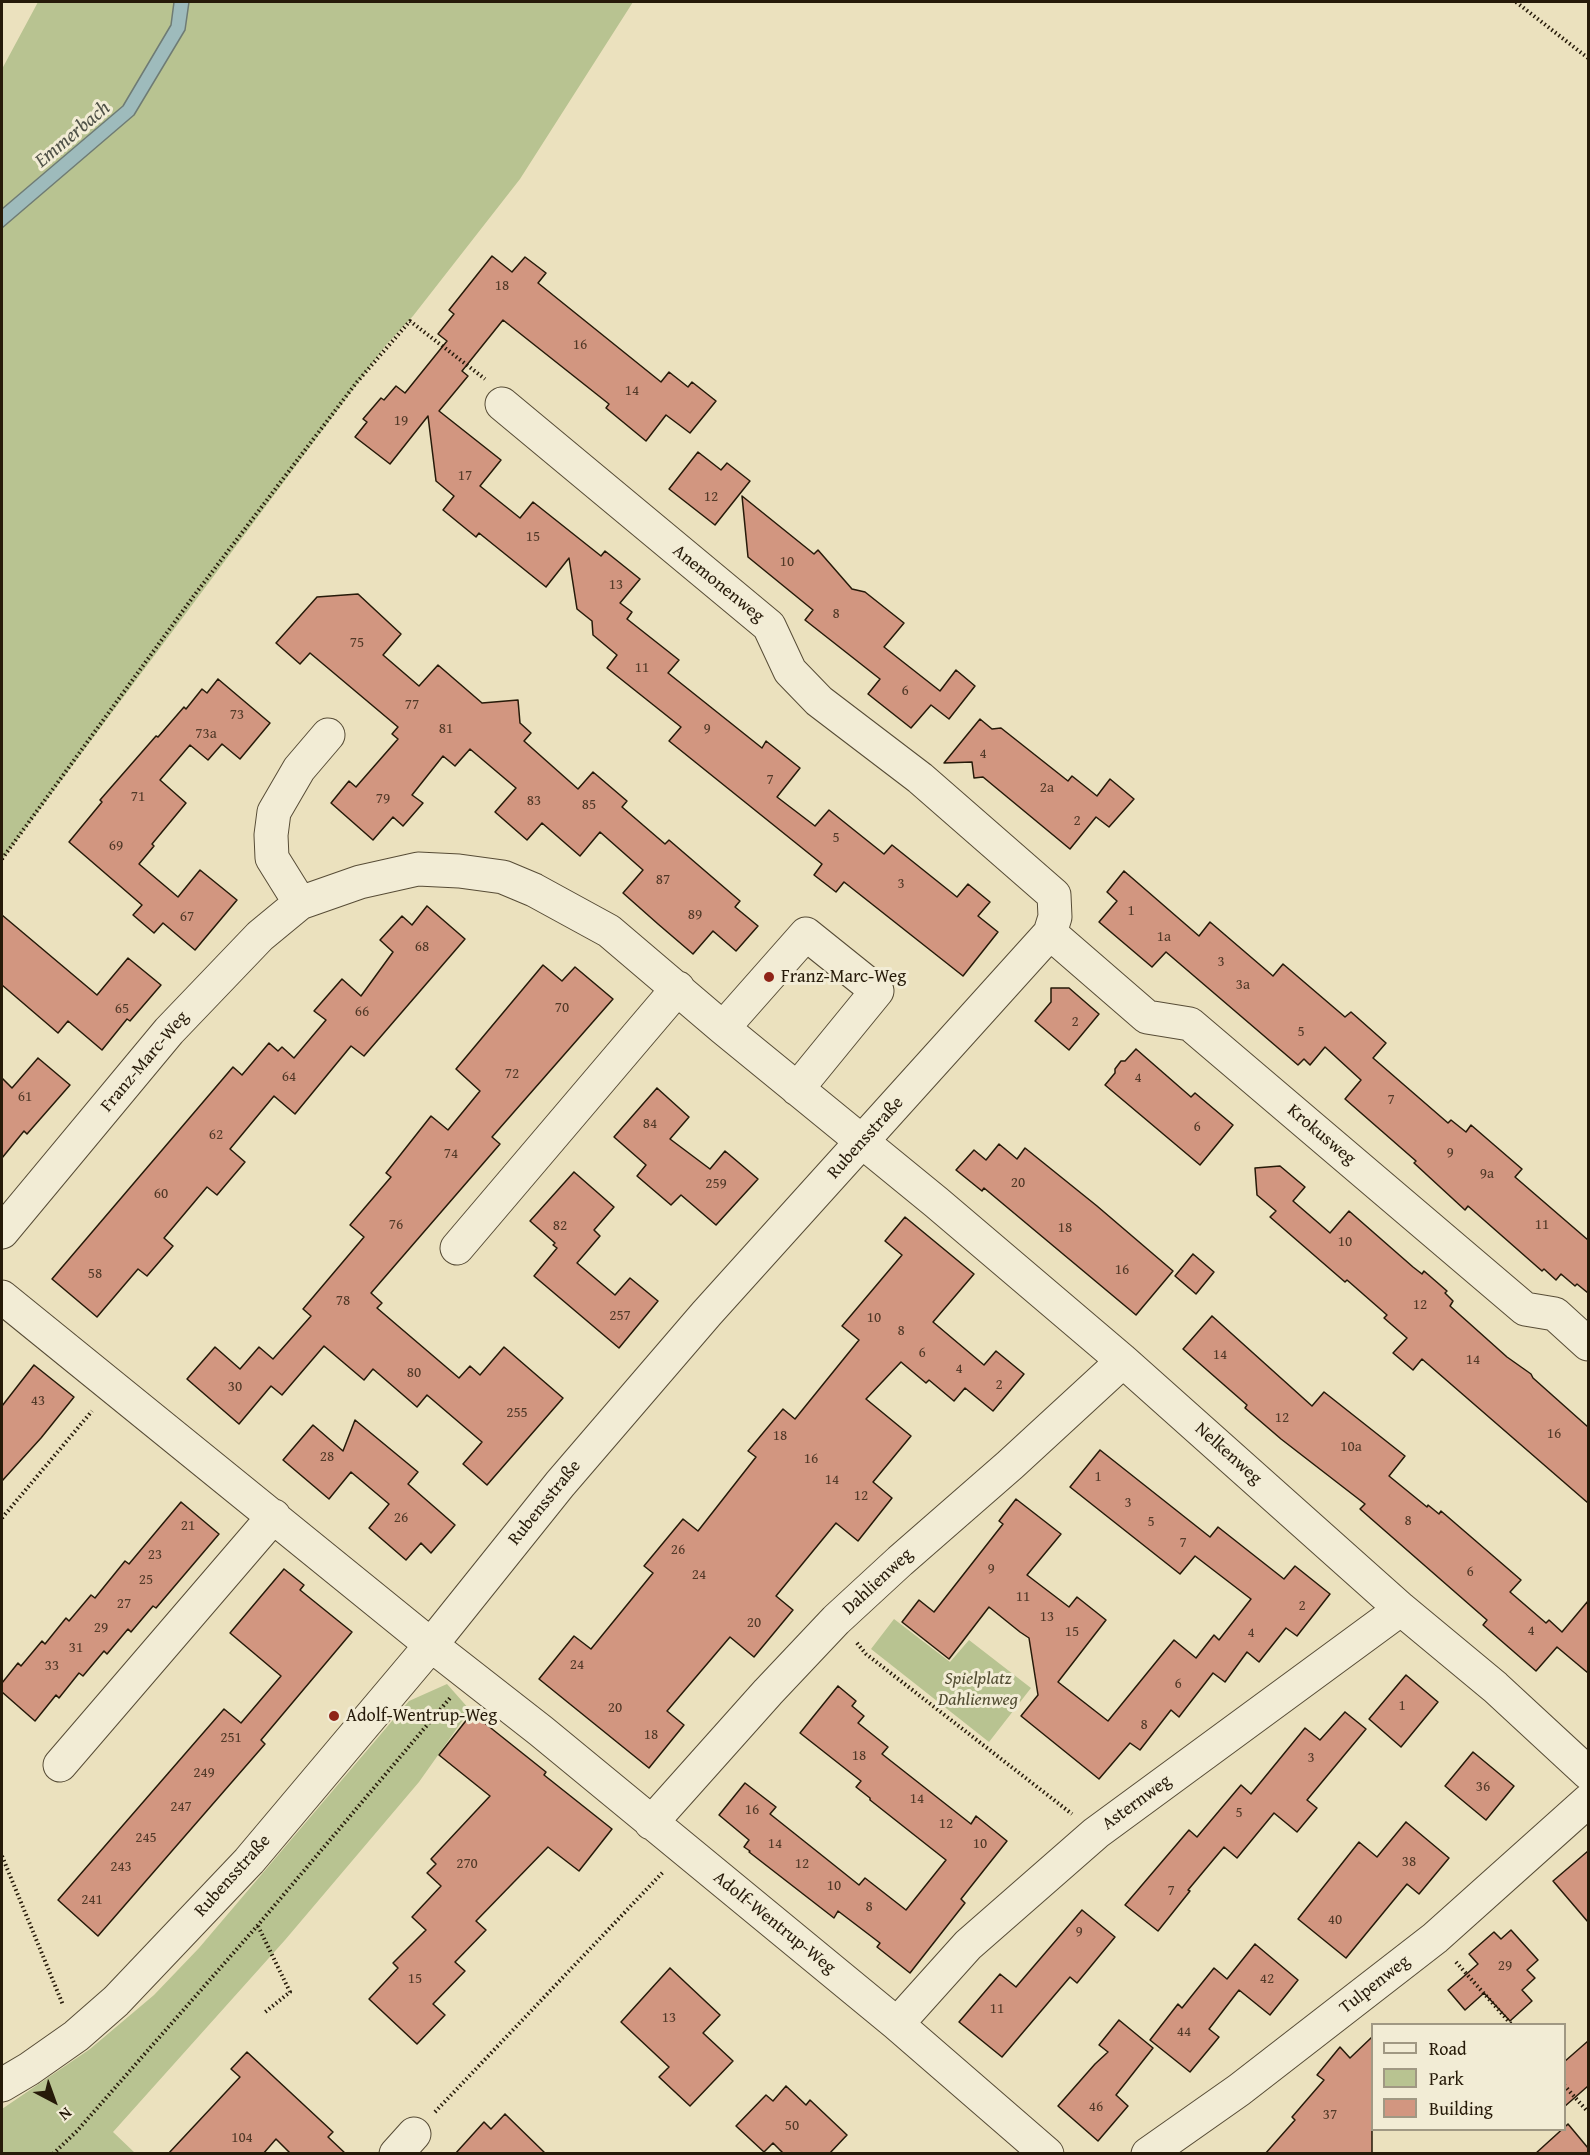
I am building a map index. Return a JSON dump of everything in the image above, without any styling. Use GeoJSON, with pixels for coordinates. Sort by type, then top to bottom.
{"type":"FeatureCollection","features":[{"type":"Feature","properties":{"kind":"street","name":"Anemonenweg"},"geometry":{"type":"LineString","coordinates":[[502,404],[769,626],[790,671],[819,701],[920,778],[1054,895],[1055,916],[1050,933]]}},
{"type":"Feature","properties":{"kind":"street"},"geometry":{"type":"LineString","coordinates":[[300,903],[272,858],[271,835],[274,812],[299,769],[328,735]]}},
{"type":"Feature","properties":{"kind":"street","name":"Franz-Marc-Weg"},"geometry":{"type":"LineString","coordinates":[[2,1233],[169,1031],[260,936],[300,903],[360,882],[418,869],[459,871],[503,877],[534,890],[609,931],[861,1143]]}},
{"type":"Feature","properties":{"kind":"street","name":"Rubensstraße"},"geometry":{"type":"LineString","coordinates":[[2,2085],[76,2036],[116,2001],[249,1861],[431,1645],[560,1484],[707,1312],[1050,933]]}},
{"type":"Feature","properties":{"kind":"street","name":"Krokusweg"},"geometry":{"type":"LineString","coordinates":[[1050,933],[1147,1017],[1190,1024],[1525,1309],[1555,1314],[1588,1344]]}},
{"type":"Feature","properties":{"kind":"street"},"geometry":{"type":"LineString","coordinates":[[723,1028],[806,934],[877,991],[797,1089]]}},
{"type":"Feature","properties":{"kind":"street"},"geometry":{"type":"LineString","coordinates":[[457,1248],[678,988]]}},
{"type":"Feature","properties":{"kind":"street","name":"Nelkenweg"},"geometry":{"type":"LineString","coordinates":[[861,1143],[936,1202],[1123,1361],[1401,1609],[1495,1687],[1588,1773]]}},
{"type":"Feature","properties":{"kind":"street","name":"Adolf-Wentrup-Weg"},"geometry":{"type":"LineString","coordinates":[[2,1297],[431,1645],[542,1731],[897,2025],[1047,2154]]}},
{"type":"Feature","properties":{"kind":"street","name":"Dahlienweg"},"geometry":{"type":"LineString","coordinates":[[651,1823],[836,1620],[1123,1361]]}},
{"type":"Feature","properties":{"kind":"street"},"geometry":{"type":"LineString","coordinates":[[60,1765],[274,1516]]}},
{"type":"Feature","properties":{"kind":"street","name":"Asternweg"},"geometry":{"type":"LineString","coordinates":[[897,2025],[969,1945],[1096,1833],[1401,1609]]}},
{"type":"Feature","properties":{"kind":"street","name":"Tulpenweg"},"geometry":{"type":"LineString","coordinates":[[1148,2154],[1239,2090],[1434,1938],[1588,1801]]}},
{"type":"Feature","properties":{"kind":"path"},"geometry":{"type":"LineString","coordinates":[[1516,2],[1588,58]]}},
{"type":"Feature","properties":{"kind":"path"},"geometry":{"type":"LineString","coordinates":[[2,859],[193,597],[357,382],[410,321],[494,387],[502,404]]}},
{"type":"Feature","properties":{"kind":"path"},"geometry":{"type":"LineString","coordinates":[[2,1518],[113,1386]]}},
{"type":"Feature","properties":{"kind":"path"},"geometry":{"type":"LineString","coordinates":[[836,1620],[866,1654],[1096,1833]]}},
{"type":"Feature","properties":{"kind":"path"},"geometry":{"type":"LineString","coordinates":[[53,2154],[77,2131],[258,1925],[470,1675]]}},
{"type":"Feature","properties":{"kind":"path"},"geometry":{"type":"LineString","coordinates":[[405,2144],[684,1850]]}},
{"type":"Feature","properties":{"kind":"path"},"geometry":{"type":"LineString","coordinates":[[2,1856],[76,2036]]}},
{"type":"Feature","properties":{"kind":"path"},"geometry":{"type":"LineString","coordinates":[[258,1925],[290,1992],[264,2013]]}},
{"type":"Feature","properties":{"kind":"path"},"geometry":{"type":"LineString","coordinates":[[1434,1938],[1509,2023]]}},
{"type":"Feature","properties":{"kind":"path"},"geometry":{"type":"LineString","coordinates":[[1566,2087],[1588,2112]]}},
{"type":"Feature","properties":{"kind":"green space"},"geometry":{"type":"Polygon","coordinates":[[[38,2],[174,2],[172,25],[123,106],[2,209],[2,69],[38,2]]]}},
{"type":"Feature","properties":{"kind":"green space"},"geometry":{"type":"Polygon","coordinates":[[[189,2],[633,2],[520,179],[413,316],[386,345],[2,860],[2,228],[134,115],[185,30],[189,2]]]}},
{"type":"Feature","properties":{"kind":"green space","name":"Spielplatz Dahlienweg"},"geometry":{"type":"Polygon","coordinates":[[[894,1619],[950,1662],[969,1640],[1031,1688],[989,1742],[871,1649],[894,1619]]]}},
{"type":"Feature","properties":{"kind":"green space"},"geometry":{"type":"Polygon","coordinates":[[[447,1684],[470,1710],[419,1782],[285,1940],[113,2132],[135,2153],[2,2154],[2,2109],[90,2049],[154,1995],[199,1948],[409,1701],[447,1684]]]}},
{"type":"Feature","properties":{"kind":"water"},"geometry":{"type":"Polygon","coordinates":[[[174,2],[189,2],[185,30],[134,115],[2,228],[2,209],[123,106],[171,25],[174,2]]]}},
{"type":"Feature","properties":{"kind":"building"},"geometry":{"type":"Polygon","coordinates":[[[492,256],[512,272],[525,257],[546,273],[538,283],[661,382],[669,372],[688,387],[692,382],[716,401],[690,433],[666,415],[646,441],[606,408],[609,404],[503,320],[462,371],[468,376],[439,411],[501,460],[480,486],[520,518],[533,502],[601,556],[605,551],[640,579],[620,603],[632,612],[627,619],[679,660],[668,673],[762,748],[766,741],[800,768],[777,797],[815,826],[829,810],[884,854],[892,845],[957,897],[968,884],[990,902],[978,916],[998,932],[963,976],[844,882],[836,892],[814,875],[822,864],[669,741],[681,727],[607,668],[617,655],[593,635],[592,621],[577,609],[569,558],[546,587],[479,533],[476,537],[443,510],[454,496],[436,481],[428,416],[390,464],[355,437],[367,422],[363,419],[381,398],[384,400],[396,386],[405,393],[447,341],[438,334],[454,314],[449,310],[492,256]]]}},
{"type":"Feature","properties":{"kind":"building"},"geometry":{"type":"Polygon","coordinates":[[[698,452],[721,470],[727,463],[750,481],[715,525],[669,489],[698,452]]]}},
{"type":"Feature","properties":{"kind":"building"},"geometry":{"type":"Polygon","coordinates":[[[742,496],[814,554],[818,550],[852,589],[865,592],[904,623],[884,647],[940,691],[956,670],[975,686],[949,719],[931,705],[911,728],[868,694],[880,679],[805,620],[813,610],[748,557],[742,496]]]}},
{"type":"Feature","properties":{"kind":"building"},"geometry":{"type":"Polygon","coordinates":[[[358,594],[401,634],[383,655],[419,686],[438,665],[482,703],[518,700],[520,723],[531,733],[524,741],[578,789],[593,772],[627,801],[622,807],[665,844],[669,840],[740,901],[735,907],[758,926],[736,951],[713,931],[693,954],[658,924],[623,893],[643,870],[600,832],[580,856],[542,823],[527,840],[495,812],[516,788],[470,749],[455,766],[443,756],[412,795],[423,803],[403,826],[393,817],[373,840],[331,803],[349,781],[356,787],[398,739],[392,734],[398,727],[310,653],[300,664],[276,643],[317,597],[358,594]]]}},
{"type":"Feature","properties":{"kind":"building"},"geometry":{"type":"Polygon","coordinates":[[[218,679],[270,723],[240,759],[222,744],[208,760],[190,745],[160,780],[186,803],[152,844],[154,846],[139,864],[178,897],[200,870],[237,900],[195,950],[163,923],[154,933],[133,915],[142,905],[69,842],[102,802],[100,800],[156,736],[158,737],[184,707],[186,709],[202,689],[207,693],[218,679]]]}},
{"type":"Feature","properties":{"kind":"building"},"geometry":{"type":"Polygon","coordinates":[[[980,719],[992,729],[1001,728],[1068,781],[1072,776],[1097,796],[1110,779],[1134,799],[1109,827],[1096,817],[1070,849],[983,777],[974,778],[972,762],[944,763],[980,719]]]}},
{"type":"Feature","properties":{"kind":"building"},"geometry":{"type":"Polygon","coordinates":[[[1124,871],[1199,936],[1210,922],[1273,976],[1283,964],[1345,1017],[1351,1012],[1386,1043],[1373,1058],[1448,1123],[1451,1120],[1466,1132],[1471,1125],[1522,1169],[1515,1177],[1588,1240],[1588,1293],[1561,1274],[1556,1280],[1544,1269],[1542,1271],[1468,1206],[1465,1210],[1414,1163],[1416,1161],[1345,1099],[1361,1080],[1325,1047],[1310,1065],[1304,1059],[1298,1065],[1166,952],[1152,967],[1099,922],[1117,901],[1107,892],[1124,871]]]}},
{"type":"Feature","properties":{"kind":"building"},"geometry":{"type":"Polygon","coordinates":[[[427,906],[465,939],[364,1056],[351,1046],[295,1114],[274,1096],[230,1149],[245,1162],[217,1195],[207,1187],[164,1238],[173,1246],[147,1276],[138,1269],[97,1317],[52,1279],[233,1067],[242,1075],[269,1043],[278,1051],[282,1047],[294,1058],[326,1020],[314,1011],[342,979],[361,996],[393,952],[380,940],[402,916],[412,925],[427,906]]]}},
{"type":"Feature","properties":{"kind":"building"},"geometry":{"type":"Polygon","coordinates":[[[2,915],[97,995],[128,958],[161,985],[130,1021],[127,1019],[102,1050],[68,1021],[58,1033],[2,985],[2,915]]]}},
{"type":"Feature","properties":{"kind":"building"},"geometry":{"type":"Polygon","coordinates":[[[543,965],[562,981],[575,967],[613,999],[492,1137],[500,1144],[371,1293],[382,1303],[377,1308],[459,1378],[470,1366],[480,1375],[504,1347],[563,1398],[487,1485],[463,1464],[482,1442],[427,1395],[417,1407],[373,1369],[364,1380],[324,1346],[282,1395],[271,1386],[239,1424],[187,1379],[215,1347],[240,1369],[259,1347],[273,1359],[311,1316],[303,1309],[364,1237],[350,1225],[391,1177],[386,1173],[431,1116],[448,1130],[480,1091],[456,1069],[543,965]]]}},
{"type":"Feature","properties":{"kind":"building"},"geometry":{"type":"Polygon","coordinates":[[[1051,988],[1069,988],[1099,1014],[1069,1050],[1035,1021],[1051,1002],[1051,988]]]}},
{"type":"Feature","properties":{"kind":"building"},"geometry":{"type":"Polygon","coordinates":[[[1136,1049],[1191,1097],[1195,1093],[1233,1125],[1200,1165],[1105,1085],[1121,1061],[1125,1061],[1136,1049]]]}},
{"type":"Feature","properties":{"kind":"building"},"geometry":{"type":"Polygon","coordinates":[[[38,1058],[70,1085],[27,1134],[24,1131],[2,1158],[2,1078],[12,1088],[38,1058]]]}},
{"type":"Feature","properties":{"kind":"building"},"geometry":{"type":"Polygon","coordinates":[[[657,1088],[689,1117],[670,1139],[710,1169],[725,1151],[758,1179],[716,1225],[681,1195],[671,1205],[637,1176],[646,1165],[614,1137],[657,1088]]]}},
{"type":"Feature","properties":{"kind":"building"},"geometry":{"type":"Polygon","coordinates":[[[999,1144],[1017,1159],[1025,1148],[1173,1271],[1136,1315],[984,1188],[982,1191],[956,1170],[974,1150],[986,1160],[999,1144]]]}},
{"type":"Feature","properties":{"kind":"building"},"geometry":{"type":"Polygon","coordinates":[[[1280,1166],[1305,1187],[1293,1201],[1330,1233],[1349,1211],[1413,1267],[1422,1274],[1424,1271],[1447,1291],[1445,1293],[1453,1301],[1450,1306],[1507,1357],[1531,1374],[1588,1427],[1588,1503],[1422,1359],[1413,1370],[1393,1353],[1407,1338],[1384,1318],[1387,1315],[1270,1217],[1276,1211],[1257,1195],[1255,1168],[1280,1166]]]}},
{"type":"Feature","properties":{"kind":"building"},"geometry":{"type":"Polygon","coordinates":[[[574,1172],[614,1207],[594,1230],[600,1236],[577,1263],[615,1295],[630,1278],[658,1301],[619,1348],[534,1276],[557,1248],[553,1245],[555,1243],[530,1221],[574,1172]]]}},
{"type":"Feature","properties":{"kind":"building"},"geometry":{"type":"Polygon","coordinates":[[[905,1217],[974,1274],[933,1322],[984,1365],[996,1351],[1024,1374],[993,1411],[965,1388],[954,1401],[929,1380],[926,1383],[901,1362],[866,1399],[911,1436],[873,1482],[892,1498],[858,1541],[836,1523],[776,1596],[793,1610],[754,1657],[730,1637],[667,1711],[684,1725],[649,1768],[539,1679],[574,1636],[591,1649],[653,1573],[644,1566],[683,1519],[698,1531],[756,1457],[748,1451],[783,1409],[795,1419],[859,1340],[842,1326],[902,1255],[885,1241],[905,1217]]]}},
{"type":"Feature","properties":{"kind":"building"},"geometry":{"type":"Polygon","coordinates":[[[1193,1254],[1214,1272],[1196,1294],[1175,1276],[1193,1254]]]}},
{"type":"Feature","properties":{"kind":"building"},"geometry":{"type":"Polygon","coordinates":[[[1212,1316],[1312,1406],[1324,1392],[1405,1456],[1389,1476],[1427,1507],[1428,1505],[1439,1514],[1441,1511],[1521,1580],[1510,1592],[1546,1623],[1549,1620],[1562,1632],[1588,1601],[1588,1673],[1557,1647],[1536,1671],[1483,1625],[1487,1620],[1360,1509],[1365,1504],[1245,1408],[1247,1405],[1183,1349],[1212,1316]]]}},
{"type":"Feature","properties":{"kind":"building"},"geometry":{"type":"Polygon","coordinates":[[[34,1365],[74,1397],[2,1481],[2,1406],[34,1365]]]}},
{"type":"Feature","properties":{"kind":"building"},"geometry":{"type":"Polygon","coordinates":[[[355,1420],[418,1472],[408,1484],[455,1525],[431,1553],[421,1543],[406,1560],[369,1528],[389,1504],[351,1472],[329,1499],[283,1460],[313,1425],[343,1451],[355,1420]]]}},
{"type":"Feature","properties":{"kind":"building"},"geometry":{"type":"Polygon","coordinates":[[[1100,1450],[1210,1537],[1218,1527],[1284,1579],[1295,1566],[1330,1594],[1297,1636],[1286,1628],[1259,1662],[1247,1652],[1225,1682],[1213,1673],[1179,1717],[1171,1710],[1140,1750],[1130,1743],[1099,1779],[1021,1716],[1038,1695],[1029,1638],[989,1607],[949,1659],[902,1622],[919,1600],[934,1612],[1003,1524],[999,1521],[1016,1499],[1061,1534],[1027,1575],[1069,1607],[1077,1597],[1106,1620],[1058,1682],[1108,1721],[1174,1640],[1196,1658],[1214,1635],[1219,1640],[1251,1599],[1195,1556],[1180,1574],[1070,1487],[1100,1450]]]}},
{"type":"Feature","properties":{"kind":"building"},"geometry":{"type":"Polygon","coordinates":[[[181,1502],[219,1534],[156,1608],[153,1606],[131,1632],[128,1629],[107,1654],[104,1651],[83,1676],[79,1673],[59,1698],[56,1695],[35,1721],[2,1692],[2,1683],[18,1663],[21,1666],[42,1641],[45,1644],[66,1618],[69,1621],[91,1595],[95,1598],[125,1561],[129,1564],[181,1502]]]}},
{"type":"Feature","properties":{"kind":"building"},"geometry":{"type":"Polygon","coordinates":[[[284,1569],[304,1585],[300,1590],[352,1632],[261,1740],[265,1744],[98,1936],[58,1900],[224,1709],[241,1723],[281,1676],[230,1633],[284,1569]]]}},
{"type":"Feature","properties":{"kind":"building"},"geometry":{"type":"Polygon","coordinates":[[[1406,1675],[1438,1702],[1401,1747],[1369,1719],[1406,1675]]]}},
{"type":"Feature","properties":{"kind":"building"},"geometry":{"type":"Polygon","coordinates":[[[838,1686],[856,1701],[852,1706],[864,1716],[858,1723],[888,1747],[882,1754],[971,1824],[976,1816],[1007,1841],[961,1899],[965,1903],[910,1973],[877,1947],[880,1943],[838,1911],[834,1918],[749,1852],[744,1847],[749,1840],[719,1815],[745,1783],[776,1807],[770,1814],[859,1885],[865,1878],[906,1910],[946,1860],[870,1800],[856,1787],[861,1781],[800,1733],[838,1686]]]}},
{"type":"Feature","properties":{"kind":"building"},"geometry":{"type":"Polygon","coordinates":[[[1345,1712],[1366,1729],[1307,1800],[1317,1808],[1297,1832],[1274,1813],[1237,1858],[1224,1847],[1158,1931],[1125,1905],[1189,1830],[1197,1837],[1241,1785],[1251,1794],[1305,1728],[1320,1740],[1345,1712]]]}},
{"type":"Feature","properties":{"kind":"building"},"geometry":{"type":"Polygon","coordinates":[[[472,1713],[546,1772],[544,1775],[612,1829],[579,1871],[548,1847],[476,1921],[486,1930],[455,1962],[465,1971],[433,2004],[445,2015],[417,2044],[369,1999],[398,1968],[393,1963],[426,1930],[412,1917],[441,1886],[427,1873],[436,1864],[431,1859],[490,1796],[439,1755],[472,1713]]]}},
{"type":"Feature","properties":{"kind":"building"},"geometry":{"type":"Polygon","coordinates":[[[1473,1752],[1514,1786],[1486,1820],[1445,1786],[1473,1752]]]}},
{"type":"Feature","properties":{"kind":"building"},"geometry":{"type":"Polygon","coordinates":[[[1406,1822],[1449,1858],[1419,1894],[1407,1884],[1346,1958],[1298,1919],[1359,1842],[1377,1857],[1406,1822]]]}},
{"type":"Feature","properties":{"kind":"building"},"geometry":{"type":"Polygon","coordinates":[[[1588,1851],[1588,1922],[1553,1881],[1588,1851]]]}},
{"type":"Feature","properties":{"kind":"building"},"geometry":{"type":"Polygon","coordinates":[[[1082,1910],[1115,1937],[1077,1983],[1070,1977],[1002,2057],[959,2022],[1000,1974],[1016,1987],[1082,1910]]]}},
{"type":"Feature","properties":{"kind":"building"},"geometry":{"type":"Polygon","coordinates":[[[1511,1930],[1538,1960],[1527,1970],[1535,1978],[1522,1990],[1532,2001],[1510,2021],[1484,1993],[1465,2010],[1448,1990],[1478,1964],[1469,1954],[1494,1932],[1501,1939],[1511,1930]]]}},
{"type":"Feature","properties":{"kind":"building"},"geometry":{"type":"Polygon","coordinates":[[[1255,1944],[1298,1980],[1270,2015],[1239,1990],[1209,2029],[1219,2037],[1190,2072],[1150,2040],[1178,2004],[1182,2008],[1214,1968],[1227,1979],[1255,1944]]]}},
{"type":"Feature","properties":{"kind":"building"},"geometry":{"type":"Polygon","coordinates":[[[670,1968],[720,2015],[703,2033],[733,2061],[690,2106],[659,2077],[669,2067],[621,2022],[670,1968]]]}},
{"type":"Feature","properties":{"kind":"building"},"geometry":{"type":"Polygon","coordinates":[[[1119,2020],[1153,2048],[1116,2095],[1128,2106],[1098,2141],[1058,2106],[1108,2052],[1099,2045],[1119,2020]]]}},
{"type":"Feature","properties":{"kind":"building"},"geometry":{"type":"Polygon","coordinates":[[[1371,2038],[1372,2154],[1265,2154],[1295,2120],[1292,2117],[1324,2080],[1317,2075],[1340,2047],[1350,2058],[1371,2038]]]}},
{"type":"Feature","properties":{"kind":"building"},"geometry":{"type":"Polygon","coordinates":[[[1588,2041],[1588,2086],[1566,2105],[1566,2060],[1588,2041]]]}},
{"type":"Feature","properties":{"kind":"building"},"geometry":{"type":"Polygon","coordinates":[[[247,2052],[333,2132],[328,2137],[346,2154],[291,2154],[276,2139],[263,2154],[168,2154],[240,2077],[231,2069],[247,2052]]]}},
{"type":"Feature","properties":{"kind":"building"},"geometry":{"type":"Polygon","coordinates":[[[786,2086],[806,2105],[810,2100],[847,2135],[829,2154],[784,2154],[773,2143],[764,2152],[736,2126],[766,2095],[773,2101],[786,2086]]]}},
{"type":"Feature","properties":{"kind":"building"},"geometry":{"type":"Polygon","coordinates":[[[505,2114],[546,2154],[455,2154],[484,2122],[491,2129],[505,2114]]]}},
{"type":"Feature","properties":{"kind":"building"},"geometry":{"type":"Polygon","coordinates":[[[1568,2124],[1588,2148],[1588,2154],[1535,2154],[1560,2131],[1566,2131],[1568,2124]]]}},
{"type":"Feature","properties":{"kind":"place","name":"Franz-Marc-Weg"},"geometry":{"type":"Point","coordinates":[769,977]}},
{"type":"Feature","properties":{"kind":"place","name":"Adolf-Wentrup-Weg"},"geometry":{"type":"Point","coordinates":[334,1716]}},
{"type":"Feature","properties":{"kind":"water label","name":"Emmerbach"},"geometry":{"type":"Point","coordinates":[73,135]}}]}
